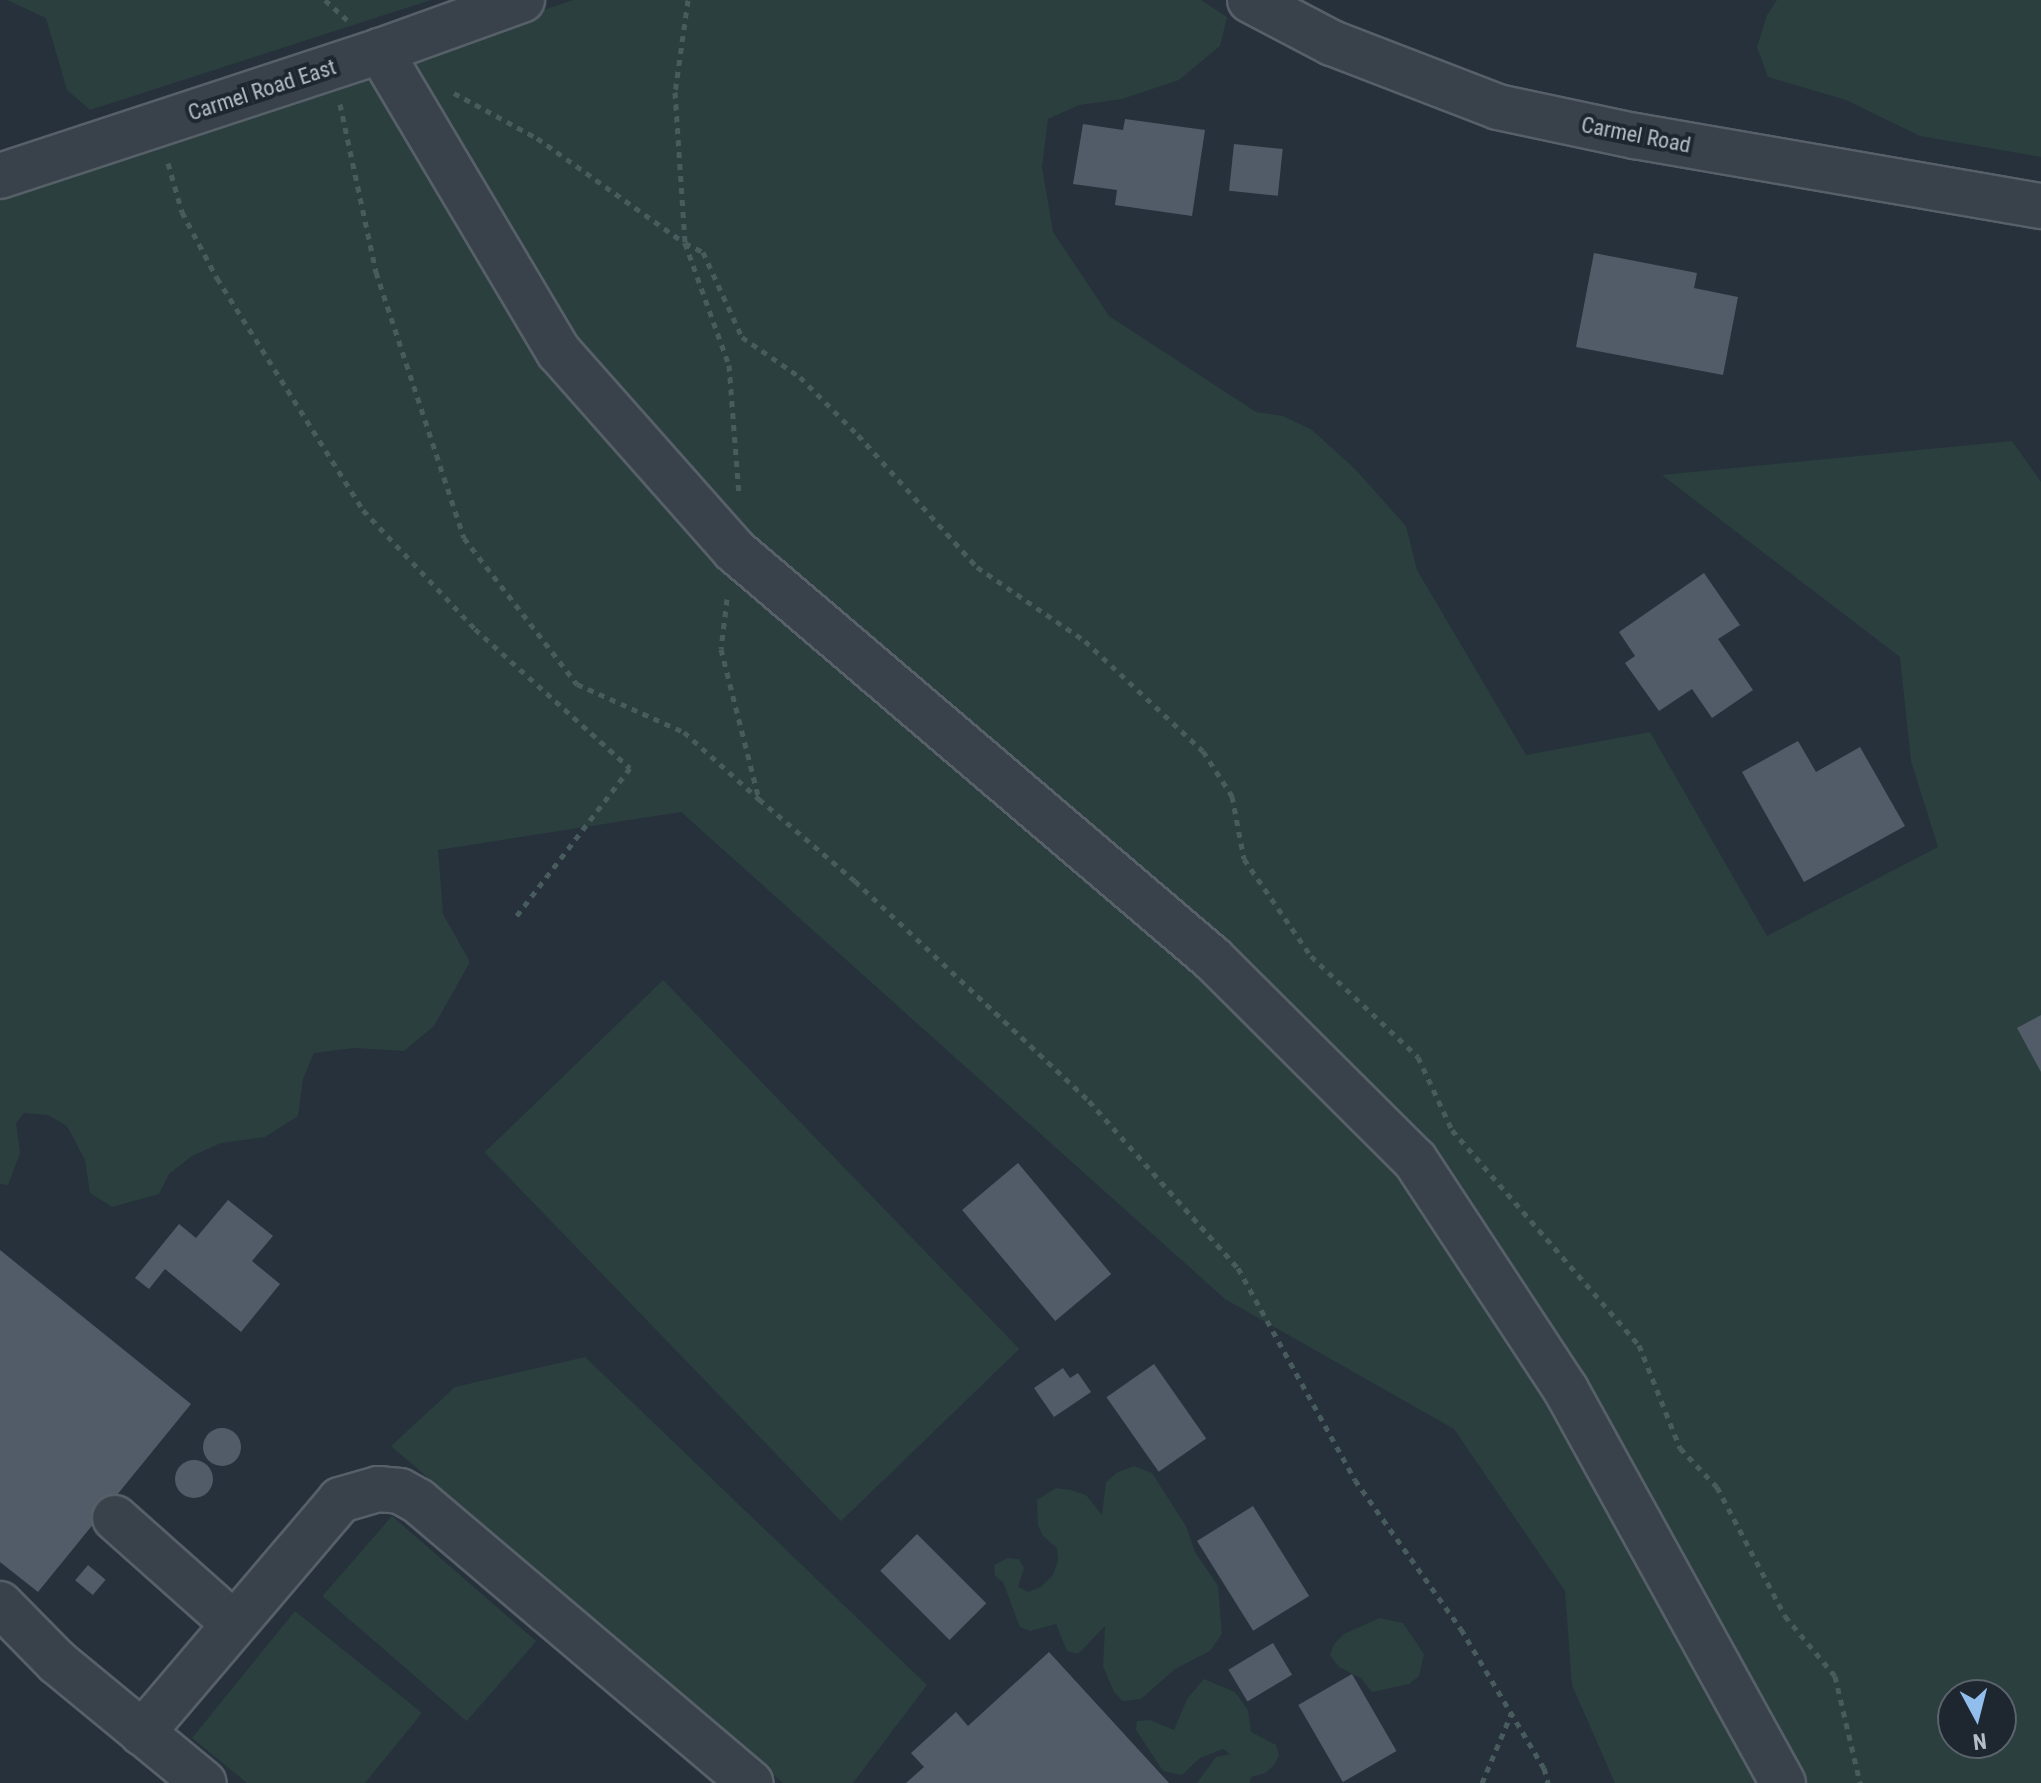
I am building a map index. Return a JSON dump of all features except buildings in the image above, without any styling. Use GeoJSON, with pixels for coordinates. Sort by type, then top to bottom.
{"type":"FeatureCollection","features":[{"type":"Feature","properties":{"kind":"street","name":"Carmel Road East"},"geometry":{"type":"LineString","coordinates":[[0,176],[392,47],[522,0]]}},
{"type":"Feature","properties":{"kind":"street","name":"Carmel Road"},"geometry":{"type":"LineString","coordinates":[[1250,0],[1332,43],[1498,107],[1635,136],[2041,206]]}},
{"type":"Feature","properties":{"kind":"street"},"geometry":{"type":"LineString","coordinates":[[392,47],[559,352],[734,550],[1213,959],[1415,1160],[1566,1390],[1783,1783]]}},
{"type":"Feature","properties":{"kind":"street"},"geometry":{"type":"LineString","coordinates":[[142,1733],[340,1500],[378,1489],[400,1491],[418,1501],[750,1783]]}},
{"type":"Feature","properties":{"kind":"street"},"geometry":{"type":"LineString","coordinates":[[115,1518],[234,1624]]}},
{"type":"Feature","properties":{"kind":"street"},"geometry":{"type":"LineString","coordinates":[[0,1604],[57,1662],[204,1783]]}},
{"type":"Feature","properties":{"kind":"path"},"geometry":{"type":"LineString","coordinates":[[688,0],[675,92],[685,243],[729,365],[741,510],[721,649],[759,799]]}},
{"type":"Feature","properties":{"kind":"path"},"geometry":{"type":"LineString","coordinates":[[392,47],[469,103],[537,138],[685,243],[703,252],[742,337],[800,377],[858,435],[977,567],[1085,641],[1203,751],[1232,796],[1244,859],[1311,956],[1418,1057],[1452,1130],[1639,1345],[1680,1448],[1717,1487],[1785,1616],[1835,1676],[1860,1783]]}},
{"type":"Feature","properties":{"kind":"path"},"geometry":{"type":"LineString","coordinates":[[330,67],[350,139],[376,272],[464,538],[577,684],[684,732],[855,881],[1089,1101],[1238,1268],[1355,1480],[1461,1629],[1544,1768],[1548,1783]]}},
{"type":"Feature","properties":{"kind":"path"},"geometry":{"type":"LineString","coordinates":[[164,122],[168,167],[182,212],[217,278],[363,510],[475,629],[630,768],[515,918]]}},
{"type":"Feature","properties":{"kind":"path"},"geometry":{"type":"LineString","coordinates":[[1482,1783],[1512,1712]]}},
{"type":"Feature","properties":{"kind":"green space"},"geometry":{"type":"Polygon","coordinates":[[[7,0],[431,0],[90,110],[67,90],[46,18],[7,0]]]}},
{"type":"Feature","properties":{"kind":"green space"},"geometry":{"type":"Polygon","coordinates":[[[573,0],[1201,0],[1227,17],[1220,46],[1179,80],[1122,99],[1079,105],[1048,119],[1042,167],[1053,232],[1109,316],[1256,412],[1283,416],[1312,430],[1355,469],[1406,526],[1417,570],[1526,755],[1650,732],[1767,936],[1938,847],[1911,761],[1900,657],[1662,475],[2012,441],[2041,482],[2041,1783],[1615,1783],[1572,1685],[1565,1591],[1454,1429],[1225,1299],[681,812],[438,850],[443,914],[470,962],[434,1026],[404,1051],[354,1048],[314,1053],[303,1079],[298,1116],[265,1137],[221,1143],[192,1156],[169,1174],[159,1194],[112,1207],[90,1193],[85,1160],[67,1126],[48,1115],[24,1113],[16,1123],[20,1153],[8,1185],[0,1184],[0,193],[573,0]]]}},
{"type":"Feature","properties":{"kind":"green space"},"geometry":{"type":"Polygon","coordinates":[[[1777,0],[2041,0],[2041,157],[1920,136],[1846,100],[1768,77],[1757,47],[1767,15],[1777,0]]]}},
{"type":"Feature","properties":{"kind":"green space"},"geometry":{"type":"Polygon","coordinates":[[[663,980],[1019,1349],[841,1521],[485,1152],[663,980]]]}},
{"type":"Feature","properties":{"kind":"green space"},"geometry":{"type":"Polygon","coordinates":[[[585,1357],[927,1685],[853,1783],[783,1783],[391,1446],[455,1387],[585,1357]]]}},
{"type":"Feature","properties":{"kind":"green space"},"geometry":{"type":"Polygon","coordinates":[[[1134,1466],[1152,1473],[1186,1526],[1195,1552],[1218,1586],[1222,1634],[1210,1651],[1175,1669],[1141,1699],[1123,1701],[1114,1692],[1103,1666],[1105,1626],[1078,1654],[1067,1651],[1056,1624],[1030,1631],[1020,1627],[1003,1582],[995,1576],[994,1565],[1008,1558],[1019,1559],[1024,1568],[1018,1587],[1028,1592],[1041,1587],[1053,1575],[1058,1561],[1057,1548],[1043,1536],[1038,1525],[1037,1500],[1056,1488],[1071,1490],[1086,1495],[1102,1515],[1106,1482],[1118,1472],[1134,1466]]]}},
{"type":"Feature","properties":{"kind":"green space"},"geometry":{"type":"Polygon","coordinates":[[[392,1516],[536,1641],[467,1721],[322,1596],[392,1516]]]}},
{"type":"Feature","properties":{"kind":"green space"},"geometry":{"type":"Polygon","coordinates":[[[295,1611],[422,1713],[365,1783],[247,1783],[192,1738],[295,1611]]]}},
{"type":"Feature","properties":{"kind":"green space"},"geometry":{"type":"Polygon","coordinates":[[[1380,1618],[1403,1623],[1424,1654],[1419,1676],[1409,1684],[1372,1692],[1361,1678],[1339,1667],[1330,1655],[1334,1644],[1344,1634],[1380,1618]]]}},
{"type":"Feature","properties":{"kind":"green space"},"geometry":{"type":"Polygon","coordinates":[[[1204,1679],[1235,1692],[1248,1710],[1251,1732],[1276,1745],[1279,1755],[1274,1765],[1265,1773],[1251,1777],[1250,1783],[1197,1783],[1216,1757],[1230,1754],[1223,1749],[1200,1758],[1182,1775],[1163,1771],[1136,1730],[1137,1721],[1150,1720],[1174,1730],[1187,1699],[1204,1679]]]}}]}
